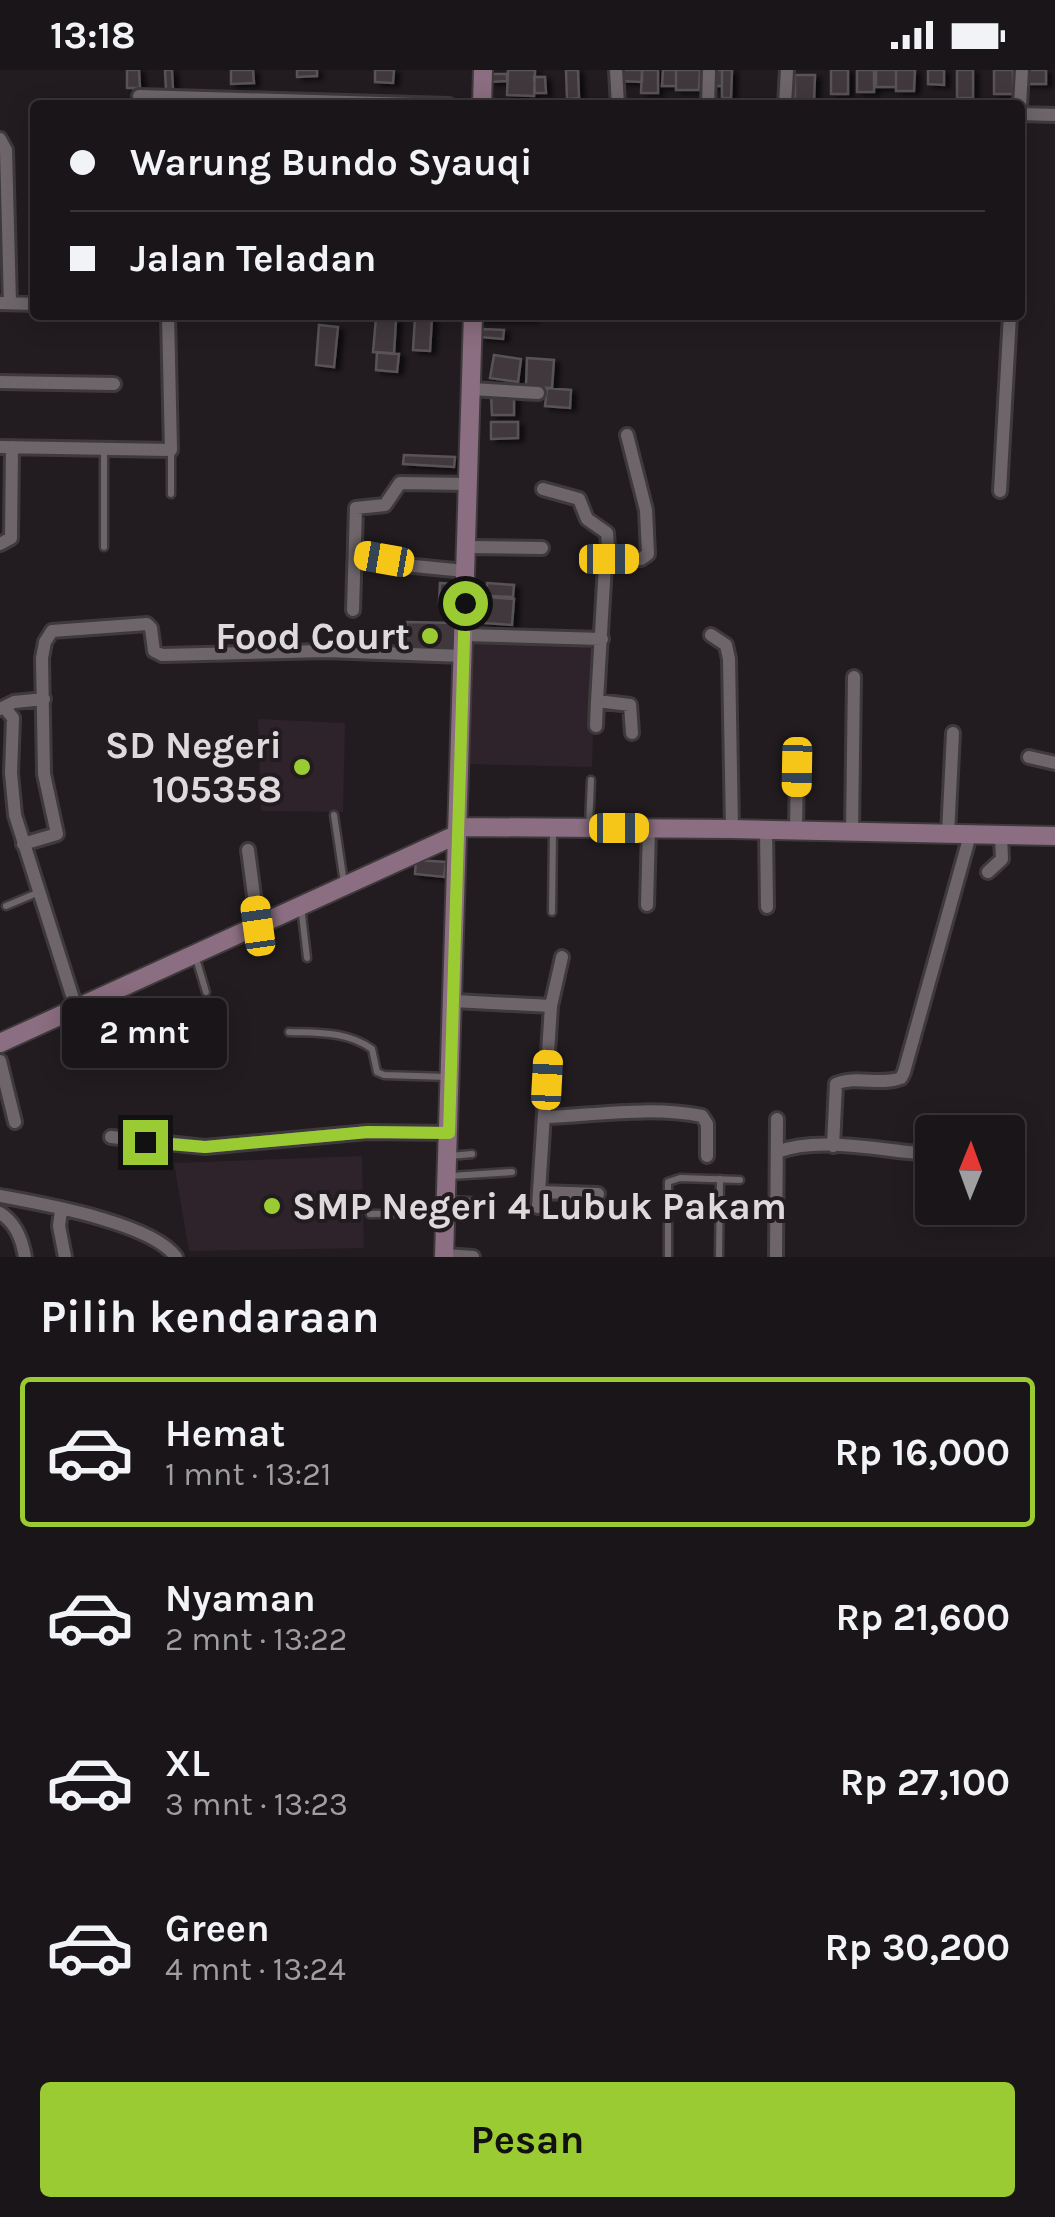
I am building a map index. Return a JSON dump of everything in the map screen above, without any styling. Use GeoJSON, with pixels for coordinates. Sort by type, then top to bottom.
{"type":"FeatureCollection","features":[{"type":"Feature","properties":{"kind":"main road"},"geometry":{"type":"LineString","coordinates":[[482,100],[483,70]]}},
{"type":"Feature","properties":{"kind":"main road"},"geometry":{"type":"LineString","coordinates":[[444,1256],[450,1176],[473,320]]}},
{"type":"Feature","properties":{"kind":"main road"},"geometry":{"type":"LineString","coordinates":[[0,1043],[457,831],[553,826],[1055,836]]}},
{"type":"Feature","properties":{"kind":"street"},"geometry":{"type":"LineString","coordinates":[[616,70],[618,100]]}},
{"type":"Feature","properties":{"kind":"street"},"geometry":{"type":"LineString","coordinates":[[708,100],[709,70]]}},
{"type":"Feature","properties":{"kind":"street"},"geometry":{"type":"LineString","coordinates":[[785,100],[788,70]]}},
{"type":"Feature","properties":{"kind":"street"},"geometry":{"type":"LineString","coordinates":[[1020,100],[1022,70]]}},
{"type":"Feature","properties":{"kind":"street"},"geometry":{"type":"LineString","coordinates":[[139,96],[170,100]]}},
{"type":"Feature","properties":{"kind":"street"},"geometry":{"type":"LineString","coordinates":[[1025,114],[1055,115]]}},
{"type":"Feature","properties":{"kind":"street"},"geometry":{"type":"LineString","coordinates":[[0,138],[6,150],[5,303],[30,304]]}},
{"type":"Feature","properties":{"kind":"street"},"geometry":{"type":"LineString","coordinates":[[0,544],[11,538],[6,447],[171,450],[168,320]]}},
{"type":"Feature","properties":{"kind":"street"},"geometry":{"type":"LineString","coordinates":[[1000,492],[1010,320]]}},
{"type":"Feature","properties":{"kind":"street"},"geometry":{"type":"LineString","coordinates":[[0,382],[114,384]]}},
{"type":"Feature","properties":{"kind":"street"},"geometry":{"type":"LineString","coordinates":[[470,390],[538,394]]}},
{"type":"Feature","properties":{"kind":"street"},"geometry":{"type":"LineString","coordinates":[[609,559],[641,559],[648,554],[646,510],[627,436]]}},
{"type":"Feature","properties":{"kind":"street"},"geometry":{"type":"LineString","coordinates":[[353,610],[356,508],[385,506],[400,483],[468,484]]}},
{"type":"Feature","properties":{"kind":"street"},"geometry":{"type":"LineString","coordinates":[[543,489],[579,498],[587,519],[607,533],[609,559],[605,565],[596,726]]}},
{"type":"Feature","properties":{"kind":"street"},"geometry":{"type":"LineString","coordinates":[[466,547],[542,548]]}},
{"type":"Feature","properties":{"kind":"street"},"geometry":{"type":"LineString","coordinates":[[356,554],[404,565],[466,571]]}},
{"type":"Feature","properties":{"kind":"street"},"geometry":{"type":"LineString","coordinates":[[23,844],[57,834],[44,774],[42,658],[49,634],[58,629],[147,624],[154,650],[162,655],[326,651],[464,656]]}},
{"type":"Feature","properties":{"kind":"street"},"geometry":{"type":"LineString","coordinates":[[464,635],[602,638]]}},
{"type":"Feature","properties":{"kind":"street"},"geometry":{"type":"LineString","coordinates":[[712,635],[726,645],[730,659],[732,829]]}},
{"type":"Feature","properties":{"kind":"street"},"geometry":{"type":"LineString","coordinates":[[852,832],[854,677]]}},
{"type":"Feature","properties":{"kind":"street"},"geometry":{"type":"LineString","coordinates":[[44,699],[14,702],[3,708],[14,718],[12,800],[76,1008]]}},
{"type":"Feature","properties":{"kind":"street"},"geometry":{"type":"LineString","coordinates":[[597,701],[630,705],[632,733]]}},
{"type":"Feature","properties":{"kind":"street"},"geometry":{"type":"LineString","coordinates":[[948,834],[953,733]]}},
{"type":"Feature","properties":{"kind":"street"},"geometry":{"type":"LineString","coordinates":[[1029,757],[1055,763]]}},
{"type":"Feature","properties":{"kind":"street"},"geometry":{"type":"LineString","coordinates":[[796,830],[797,767]]}},
{"type":"Feature","properties":{"kind":"street"},"geometry":{"type":"LineString","coordinates":[[647,905],[650,828]]}},
{"type":"Feature","properties":{"kind":"street"},"geometry":{"type":"LineString","coordinates":[[766,830],[768,907]]}},
{"type":"Feature","properties":{"kind":"street"},"geometry":{"type":"LineString","coordinates":[[834,1146],[836,1084],[849,1080],[889,1082],[901,1078],[904,1072],[970,835]]}},
{"type":"Feature","properties":{"kind":"street"},"geometry":{"type":"LineString","coordinates":[[988,872],[1002,859],[1001,836]]}},
{"type":"Feature","properties":{"kind":"street"},"geometry":{"type":"LineString","coordinates":[[248,850],[258,926]]}},
{"type":"Feature","properties":{"kind":"street"},"geometry":{"type":"LineString","coordinates":[[538,1208],[550,1006],[562,957]]}},
{"type":"Feature","properties":{"kind":"street"},"geometry":{"type":"LineString","coordinates":[[454,1001],[550,1006]]}},
{"type":"Feature","properties":{"kind":"street"},"geometry":{"type":"LineString","coordinates":[[0,1061],[15,1122]]}},
{"type":"Feature","properties":{"kind":"street"},"geometry":{"type":"LineString","coordinates":[[545,1116],[587,1117],[608,1112],[702,1116],[707,1124],[708,1156]]}},
{"type":"Feature","properties":{"kind":"street"},"geometry":{"type":"LineString","coordinates":[[776,1257],[777,1119]]}},
{"type":"Feature","properties":{"kind":"street"},"geometry":{"type":"LineString","coordinates":[[110,1137],[205,1147],[368,1132],[449,1133]]}},
{"type":"Feature","properties":{"kind":"street"},"geometry":{"type":"LineString","coordinates":[[777,1152],[834,1146],[915,1153]]}},
{"type":"Feature","properties":{"kind":"street"},"geometry":{"type":"LineString","coordinates":[[539,1192],[598,1194]]}},
{"type":"Feature","properties":{"kind":"street"},"geometry":{"type":"LineString","coordinates":[[0,1196],[60,1214],[141,1230],[169,1247],[176,1257]]}},
{"type":"Feature","properties":{"kind":"street"},"geometry":{"type":"LineString","coordinates":[[0,1213],[22,1238],[25,1257]]}},
{"type":"Feature","properties":{"kind":"street"},"geometry":{"type":"LineString","coordinates":[[60,1214],[65,1257]]}},
{"type":"Feature","properties":{"kind":"street"},"geometry":{"type":"LineString","coordinates":[[444,1256],[473,1257]]}},
{"type":"Feature","properties":{"kind":"lane"},"geometry":{"type":"LineString","coordinates":[[104,449],[104,547]]}},
{"type":"Feature","properties":{"kind":"lane"},"geometry":{"type":"LineString","coordinates":[[171,450],[171,494]]}},
{"type":"Feature","properties":{"kind":"lane"},"geometry":{"type":"LineString","coordinates":[[589,828],[591,780]]}},
{"type":"Feature","properties":{"kind":"lane"},"geometry":{"type":"LineString","coordinates":[[334,815],[344,884]]}},
{"type":"Feature","properties":{"kind":"lane"},"geometry":{"type":"LineString","coordinates":[[552,912],[553,826]]}},
{"type":"Feature","properties":{"kind":"lane"},"geometry":{"type":"LineString","coordinates":[[6,906],[38,893]]}},
{"type":"Feature","properties":{"kind":"lane"},"geometry":{"type":"LineString","coordinates":[[301,905],[307,958]]}},
{"type":"Feature","properties":{"kind":"lane"},"geometry":{"type":"LineString","coordinates":[[195,954],[206,992]]}},
{"type":"Feature","properties":{"kind":"lane"},"geometry":{"type":"LineString","coordinates":[[289,1032],[336,1033],[363,1042],[372,1049],[376,1072],[384,1075],[450,1077]]}},
{"type":"Feature","properties":{"kind":"lane"},"geometry":{"type":"LineString","coordinates":[[449,1156],[472,1154]]}},
{"type":"Feature","properties":{"kind":"lane"},"geometry":{"type":"LineString","coordinates":[[450,1176],[512,1172]]}},
{"type":"Feature","properties":{"kind":"lane"},"geometry":{"type":"LineString","coordinates":[[668,1257],[668,1182],[680,1178],[740,1180]]}},
{"type":"Feature","properties":{"kind":"lane"},"geometry":{"type":"LineString","coordinates":[[719,1257],[720,1179]]}},
{"type":"Feature","properties":{"kind":"lane"},"geometry":{"type":"LineString","coordinates":[[370,1214],[485,1202]]}},
{"type":"Feature","properties":{"kind":"shaded area"},"geometry":{"type":"Polygon","coordinates":[[[471,641],[596,644],[592,767],[468,764],[471,641]]]}},
{"type":"Feature","properties":{"kind":"shaded area","name":"SD Negeri 105358"},"geometry":{"type":"Polygon","coordinates":[[[258,719],[345,723],[343,812],[261,811],[258,719]]]}},
{"type":"Feature","properties":{"kind":"shaded area","name":"SMP Negeri 4 Lubuk Pakam"},"geometry":{"type":"Polygon","coordinates":[[[362,1156],[364,1248],[189,1251],[174,1163],[362,1156]]]}},
{"type":"Feature","properties":{"kind":"building"},"geometry":{"type":"Polygon","coordinates":[[[127,70],[139,70],[140,88],[127,88],[127,70]]]}},
{"type":"Feature","properties":{"kind":"building"},"geometry":{"type":"Polygon","coordinates":[[[165,70],[172,70],[173,90],[166,91],[165,70]]]}},
{"type":"Feature","properties":{"kind":"building"},"geometry":{"type":"Polygon","coordinates":[[[231,70],[253,70],[254,83],[231,84],[231,70]]]}},
{"type":"Feature","properties":{"kind":"building"},"geometry":{"type":"Polygon","coordinates":[[[297,70],[317,70],[317,76],[297,77],[297,70]]]}},
{"type":"Feature","properties":{"kind":"building"},"geometry":{"type":"Polygon","coordinates":[[[375,70],[394,70],[393,83],[375,82],[375,70]]]}},
{"type":"Feature","properties":{"kind":"building"},"geometry":{"type":"Polygon","coordinates":[[[508,70],[535,70],[534,96],[507,95],[508,70]]]}},
{"type":"Feature","properties":{"kind":"building"},"geometry":{"type":"Polygon","coordinates":[[[566,70],[578,70],[579,98],[567,99],[566,70]]]}},
{"type":"Feature","properties":{"kind":"building"},"geometry":{"type":"Polygon","coordinates":[[[619,70],[642,70],[642,82],[619,81],[619,70]]]}},
{"type":"Feature","properties":{"kind":"building"},"geometry":{"type":"Polygon","coordinates":[[[642,70],[658,70],[658,93],[641,93],[642,70]]]}},
{"type":"Feature","properties":{"kind":"building"},"geometry":{"type":"Polygon","coordinates":[[[663,70],[676,70],[676,86],[662,86],[663,70]]]}},
{"type":"Feature","properties":{"kind":"building"},"geometry":{"type":"Polygon","coordinates":[[[676,70],[700,70],[699,90],[676,90],[676,70]]]}},
{"type":"Feature","properties":{"kind":"building"},"geometry":{"type":"Polygon","coordinates":[[[710,70],[722,70],[722,86],[710,86],[710,70]]]}},
{"type":"Feature","properties":{"kind":"building"},"geometry":{"type":"Polygon","coordinates":[[[722,70],[732,70],[731,98],[722,98],[722,70]]]}},
{"type":"Feature","properties":{"kind":"building"},"geometry":{"type":"Polygon","coordinates":[[[831,70],[848,70],[848,94],[831,94],[831,70]]]}},
{"type":"Feature","properties":{"kind":"building"},"geometry":{"type":"Polygon","coordinates":[[[857,70],[874,70],[874,92],[857,92],[857,70]]]}},
{"type":"Feature","properties":{"kind":"building"},"geometry":{"type":"Polygon","coordinates":[[[876,70],[896,70],[896,87],[876,87],[876,70]]]}},
{"type":"Feature","properties":{"kind":"building"},"geometry":{"type":"Polygon","coordinates":[[[896,70],[915,70],[914,91],[896,91],[896,70]]]}},
{"type":"Feature","properties":{"kind":"building"},"geometry":{"type":"Polygon","coordinates":[[[928,70],[944,70],[944,85],[928,84],[928,70]]]}},
{"type":"Feature","properties":{"kind":"building"},"geometry":{"type":"Polygon","coordinates":[[[957,70],[973,70],[973,98],[957,98],[957,70]]]}},
{"type":"Feature","properties":{"kind":"building"},"geometry":{"type":"Polygon","coordinates":[[[994,70],[1013,70],[1013,94],[994,94],[994,70]]]}},
{"type":"Feature","properties":{"kind":"building"},"geometry":{"type":"Polygon","coordinates":[[[1023,70],[1046,70],[1046,84],[1023,84],[1023,70]]]}},
{"type":"Feature","properties":{"kind":"building"},"geometry":{"type":"Polygon","coordinates":[[[490,74],[507,74],[507,81],[490,82],[490,74]]]}},
{"type":"Feature","properties":{"kind":"building"},"geometry":{"type":"Polygon","coordinates":[[[795,75],[815,75],[814,100],[795,100],[795,75]]]}},
{"type":"Feature","properties":{"kind":"building"},"geometry":{"type":"Polygon","coordinates":[[[534,77],[545,77],[546,93],[535,93],[534,77]]]}},
{"type":"Feature","properties":{"kind":"building"},"geometry":{"type":"Polygon","coordinates":[[[376,320],[396,320],[394,354],[373,352],[376,320]]]}},
{"type":"Feature","properties":{"kind":"building"},"geometry":{"type":"Polygon","coordinates":[[[415,320],[432,320],[430,351],[413,350],[415,320]]]}},
{"type":"Feature","properties":{"kind":"building"},"geometry":{"type":"Polygon","coordinates":[[[319,325],[338,327],[334,367],[316,365],[319,325]]]}},
{"type":"Feature","properties":{"kind":"building"},"geometry":{"type":"Polygon","coordinates":[[[481,329],[504,330],[503,339],[481,337],[481,329]]]}},
{"type":"Feature","properties":{"kind":"building"},"geometry":{"type":"Polygon","coordinates":[[[377,352],[399,354],[397,372],[376,370],[377,352]]]}},
{"type":"Feature","properties":{"kind":"building"},"geometry":{"type":"Polygon","coordinates":[[[494,355],[521,359],[518,382],[490,378],[494,355]]]}},
{"type":"Feature","properties":{"kind":"building"},"geometry":{"type":"Polygon","coordinates":[[[527,358],[554,360],[552,388],[526,387],[527,358]]]}},
{"type":"Feature","properties":{"kind":"building"},"geometry":{"type":"Polygon","coordinates":[[[547,388],[571,390],[570,408],[545,406],[547,388]]]}},
{"type":"Feature","properties":{"kind":"building"},"geometry":{"type":"Polygon","coordinates":[[[491,394],[514,394],[514,415],[492,415],[491,394]]]}},
{"type":"Feature","properties":{"kind":"building"},"geometry":{"type":"Polygon","coordinates":[[[491,422],[518,422],[518,438],[491,439],[491,422]]]}},
{"type":"Feature","properties":{"kind":"building"},"geometry":{"type":"Polygon","coordinates":[[[404,455],[455,457],[454,467],[403,464],[404,455]]]}},
{"type":"Feature","properties":{"kind":"building"},"geometry":{"type":"Polygon","coordinates":[[[440,583],[453,584],[452,604],[439,603],[440,583]]]}},
{"type":"Feature","properties":{"kind":"building"},"geometry":{"type":"Polygon","coordinates":[[[487,583],[514,585],[513,597],[487,596],[487,583]]]}},
{"type":"Feature","properties":{"kind":"building"},"geometry":{"type":"Polygon","coordinates":[[[486,597],[514,599],[512,625],[485,623],[486,597]]]}},
{"type":"Feature","properties":{"kind":"building","name":"Food Court"},"geometry":{"type":"Polygon","coordinates":[[[407,622],[454,623],[453,650],[406,648],[407,622]]]}},
{"type":"Feature","properties":{"kind":"building"},"geometry":{"type":"Polygon","coordinates":[[[416,860],[446,862],[444,877],[415,874],[416,860]]]}},
{"type":"Feature","properties":{"kind":"place","name":"Food Court"},"geometry":{"type":"Point","coordinates":[430,636]}},
{"type":"Feature","properties":{"kind":"place","name":"SD Negeri 105358"},"geometry":{"type":"Point","coordinates":[302,767]}},
{"type":"Feature","properties":{"kind":"place","name":"SMP Negeri 4 Lubuk Pakam"},"geometry":{"type":"Point","coordinates":[272,1206]}},
{"type":"Feature","properties":{"kind":"route"},"geometry":{"type":"LineString","coordinates":[[145,1142],[205,1147],[368,1132],[449,1133],[465,603]]}}]}
